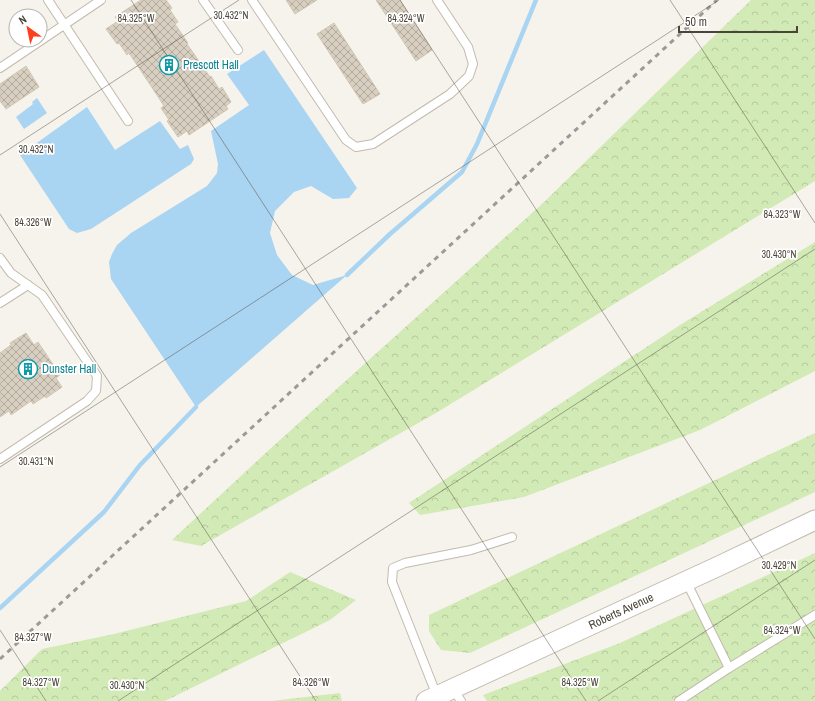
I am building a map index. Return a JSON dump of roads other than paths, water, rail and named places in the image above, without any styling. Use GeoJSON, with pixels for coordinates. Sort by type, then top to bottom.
{"type":"FeatureCollection","features":[{"type":"Feature","properties":{"kind":"street","name":"Roberts Avenue"},"geometry":{"type":"LineString","coordinates":[[444,697],[815,520]]}},
{"type":"Feature","properties":{"kind":"lane"},"geometry":{"type":"LineString","coordinates":[[48,0],[128,121]]}},
{"type":"Feature","properties":{"kind":"lane"},"geometry":{"type":"LineString","coordinates":[[0,68],[100,0]]}},
{"type":"Feature","properties":{"kind":"lane"},"geometry":{"type":"LineString","coordinates":[[203,0],[238,50]]}},
{"type":"Feature","properties":{"kind":"lane"},"geometry":{"type":"LineString","coordinates":[[252,0],[346,140],[356,146],[373,144],[450,94],[469,76],[473,64],[468,47],[437,0]]}},
{"type":"Feature","properties":{"kind":"lane"},"geometry":{"type":"LineString","coordinates":[[0,258],[11,273],[42,295],[97,376],[96,391],[87,401],[0,459]]}},
{"type":"Feature","properties":{"kind":"lane"},"geometry":{"type":"LineString","coordinates":[[0,303],[28,285]]}},
{"type":"Feature","properties":{"kind":"lane"},"geometry":{"type":"LineString","coordinates":[[444,697],[392,582],[393,568],[405,563],[471,550],[512,537]]}},
{"type":"Feature","properties":{"kind":"lane"},"geometry":{"type":"LineString","coordinates":[[686,581],[729,668]]}},
{"type":"Feature","properties":{"kind":"lane"},"geometry":{"type":"LineString","coordinates":[[679,701],[815,615]]}},
{"type":"Feature","properties":{"kind":"water"},"geometry":{"type":"Polygon","coordinates":[[[264,50],[357,188],[349,198],[333,199],[311,186],[294,192],[275,211],[270,233],[277,255],[292,275],[313,285],[347,275],[196,407],[111,279],[109,262],[117,245],[131,233],[207,186],[217,173],[218,164],[211,131],[249,105],[227,74],[264,50]]]}},
{"type":"Feature","properties":{"kind":"water"},"geometry":{"type":"Polygon","coordinates":[[[37,98],[47,113],[24,129],[16,117],[33,104],[32,102],[37,98]]]}},
{"type":"Feature","properties":{"kind":"water"},"geometry":{"type":"Polygon","coordinates":[[[87,107],[115,150],[160,121],[180,149],[188,145],[194,159],[191,164],[91,229],[77,233],[69,229],[20,155],[87,107]]]}},
{"type":"Feature","properties":{"kind":"waterway"},"geometry":{"type":"LineString","coordinates":[[347,275],[390,234],[462,172],[477,144],[536,0]]}},
{"type":"Feature","properties":{"kind":"waterway"},"geometry":{"type":"LineString","coordinates":[[0,608],[104,512],[140,465],[196,407]]}},
{"type":"Feature","properties":{"kind":"railway"},"geometry":{"type":"LineString","coordinates":[[0,659],[717,0]]}},
{"type":"Feature","properties":{"kind":"place","name":"Prescott Hall"},"geometry":{"type":"Point","coordinates":[169,65]}},
{"type":"Feature","properties":{"kind":"place","name":"Dunster Hall"},"geometry":{"type":"Point","coordinates":[28,369]}}]}
